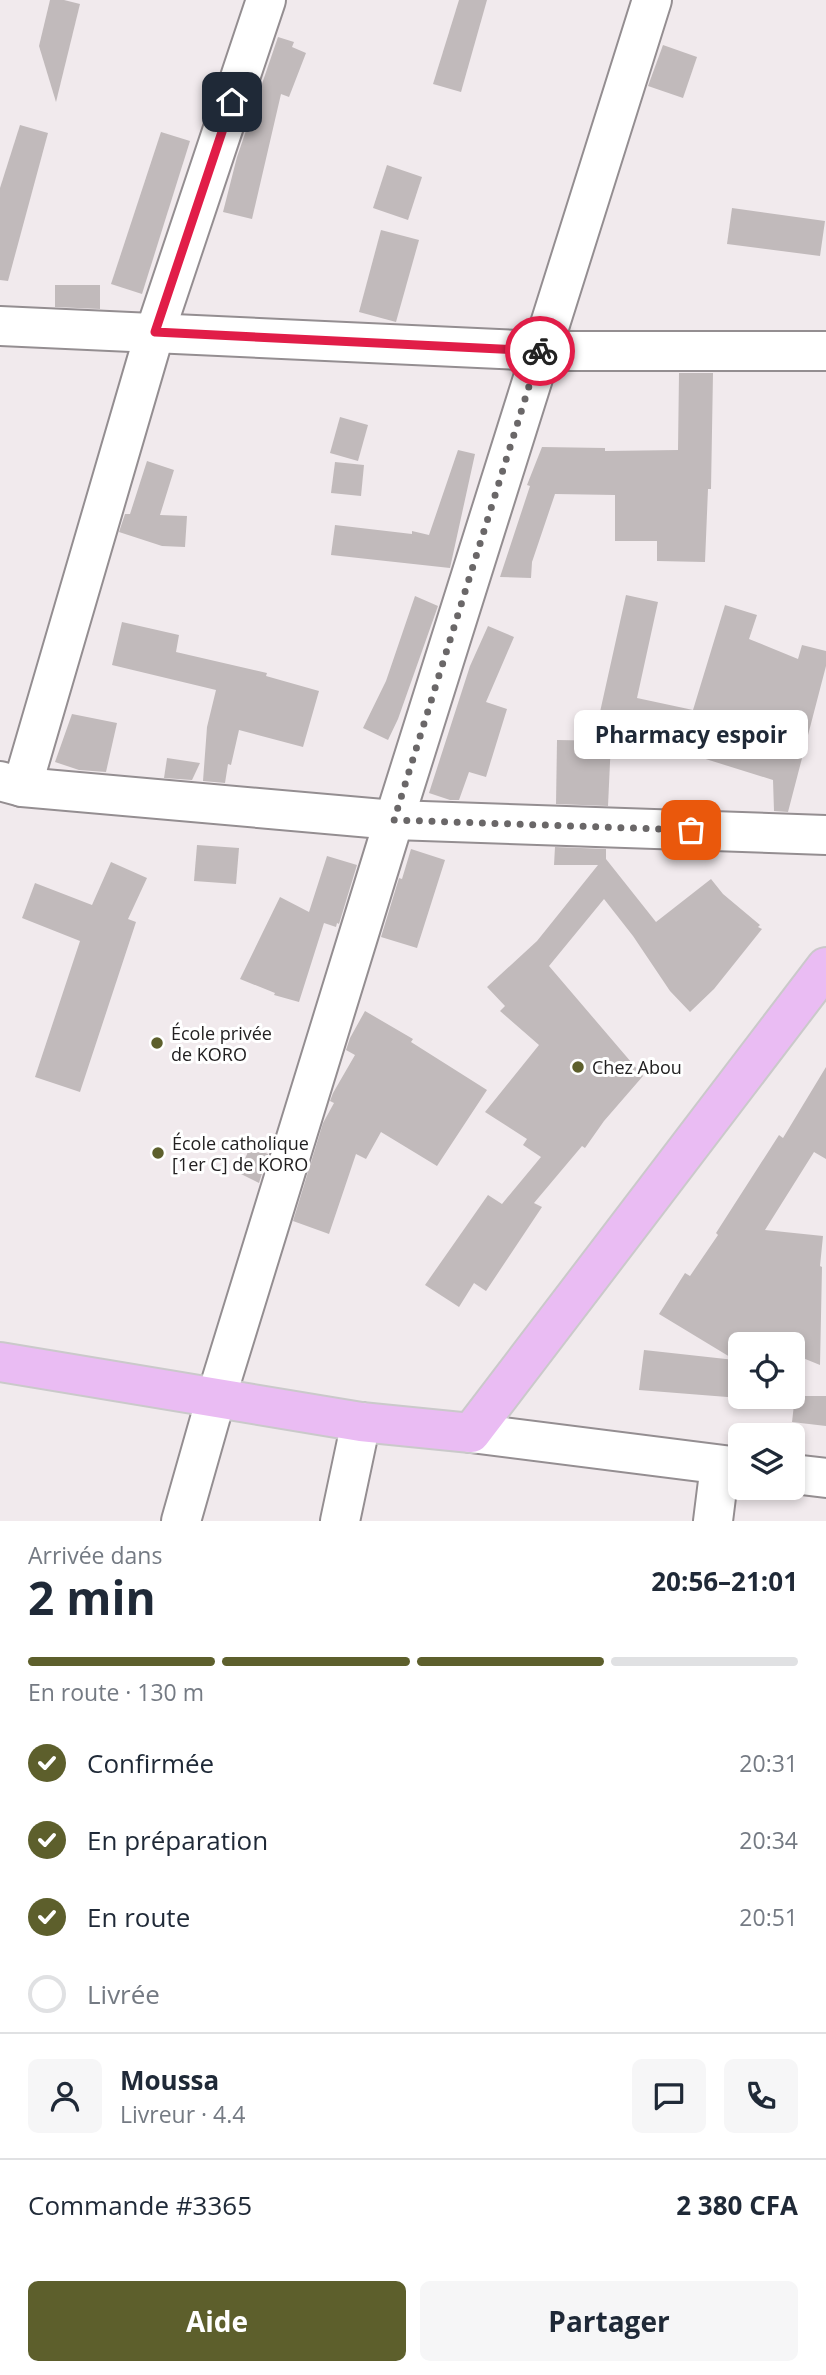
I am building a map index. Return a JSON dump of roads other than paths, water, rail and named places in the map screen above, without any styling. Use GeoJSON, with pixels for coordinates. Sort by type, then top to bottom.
{"type":"FeatureCollection","features":[{"type":"Feature","properties":{"kind":"main road"},"geometry":{"type":"LineString","coordinates":[[0,1362],[360,1422],[471,1433],[826,967]]}},
{"type":"Feature","properties":{"kind":"street"},"geometry":{"type":"LineString","coordinates":[[266,0],[155,332],[11,784],[394,820],[826,835]]}},
{"type":"Feature","properties":{"kind":"street"},"geometry":{"type":"LineString","coordinates":[[181,1521],[216,1398],[394,820],[652,0]]}},
{"type":"Feature","properties":{"kind":"street"},"geometry":{"type":"LineString","coordinates":[[0,326],[541,351],[826,351]]}},
{"type":"Feature","properties":{"kind":"street"},"geometry":{"type":"LineString","coordinates":[[340,1521],[360,1422]]}},
{"type":"Feature","properties":{"kind":"street"},"geometry":{"type":"LineString","coordinates":[[471,1433],[728,1466]]}},
{"type":"Feature","properties":{"kind":"street"},"geometry":{"type":"LineString","coordinates":[[713,1521],[728,1472]]}},
{"type":"Feature","properties":{"kind":"street"},"geometry":{"type":"LineString","coordinates":[[805,1475],[826,1478]]}},
{"type":"Feature","properties":{"kind":"place","name":"Pharmacy espoir"},"geometry":{"type":"Point","coordinates":[691,830]}},
{"type":"Feature","properties":{"kind":"place","name":"École privée de KORO"},"geometry":{"type":"Point","coordinates":[157,1043]}},
{"type":"Feature","properties":{"kind":"place","name":"Chez Abou"},"geometry":{"type":"Point","coordinates":[578,1067]}},
{"type":"Feature","properties":{"kind":"place","name":"École catholique [1er C] de KORO"},"geometry":{"type":"Point","coordinates":[158,1153]}}]}
